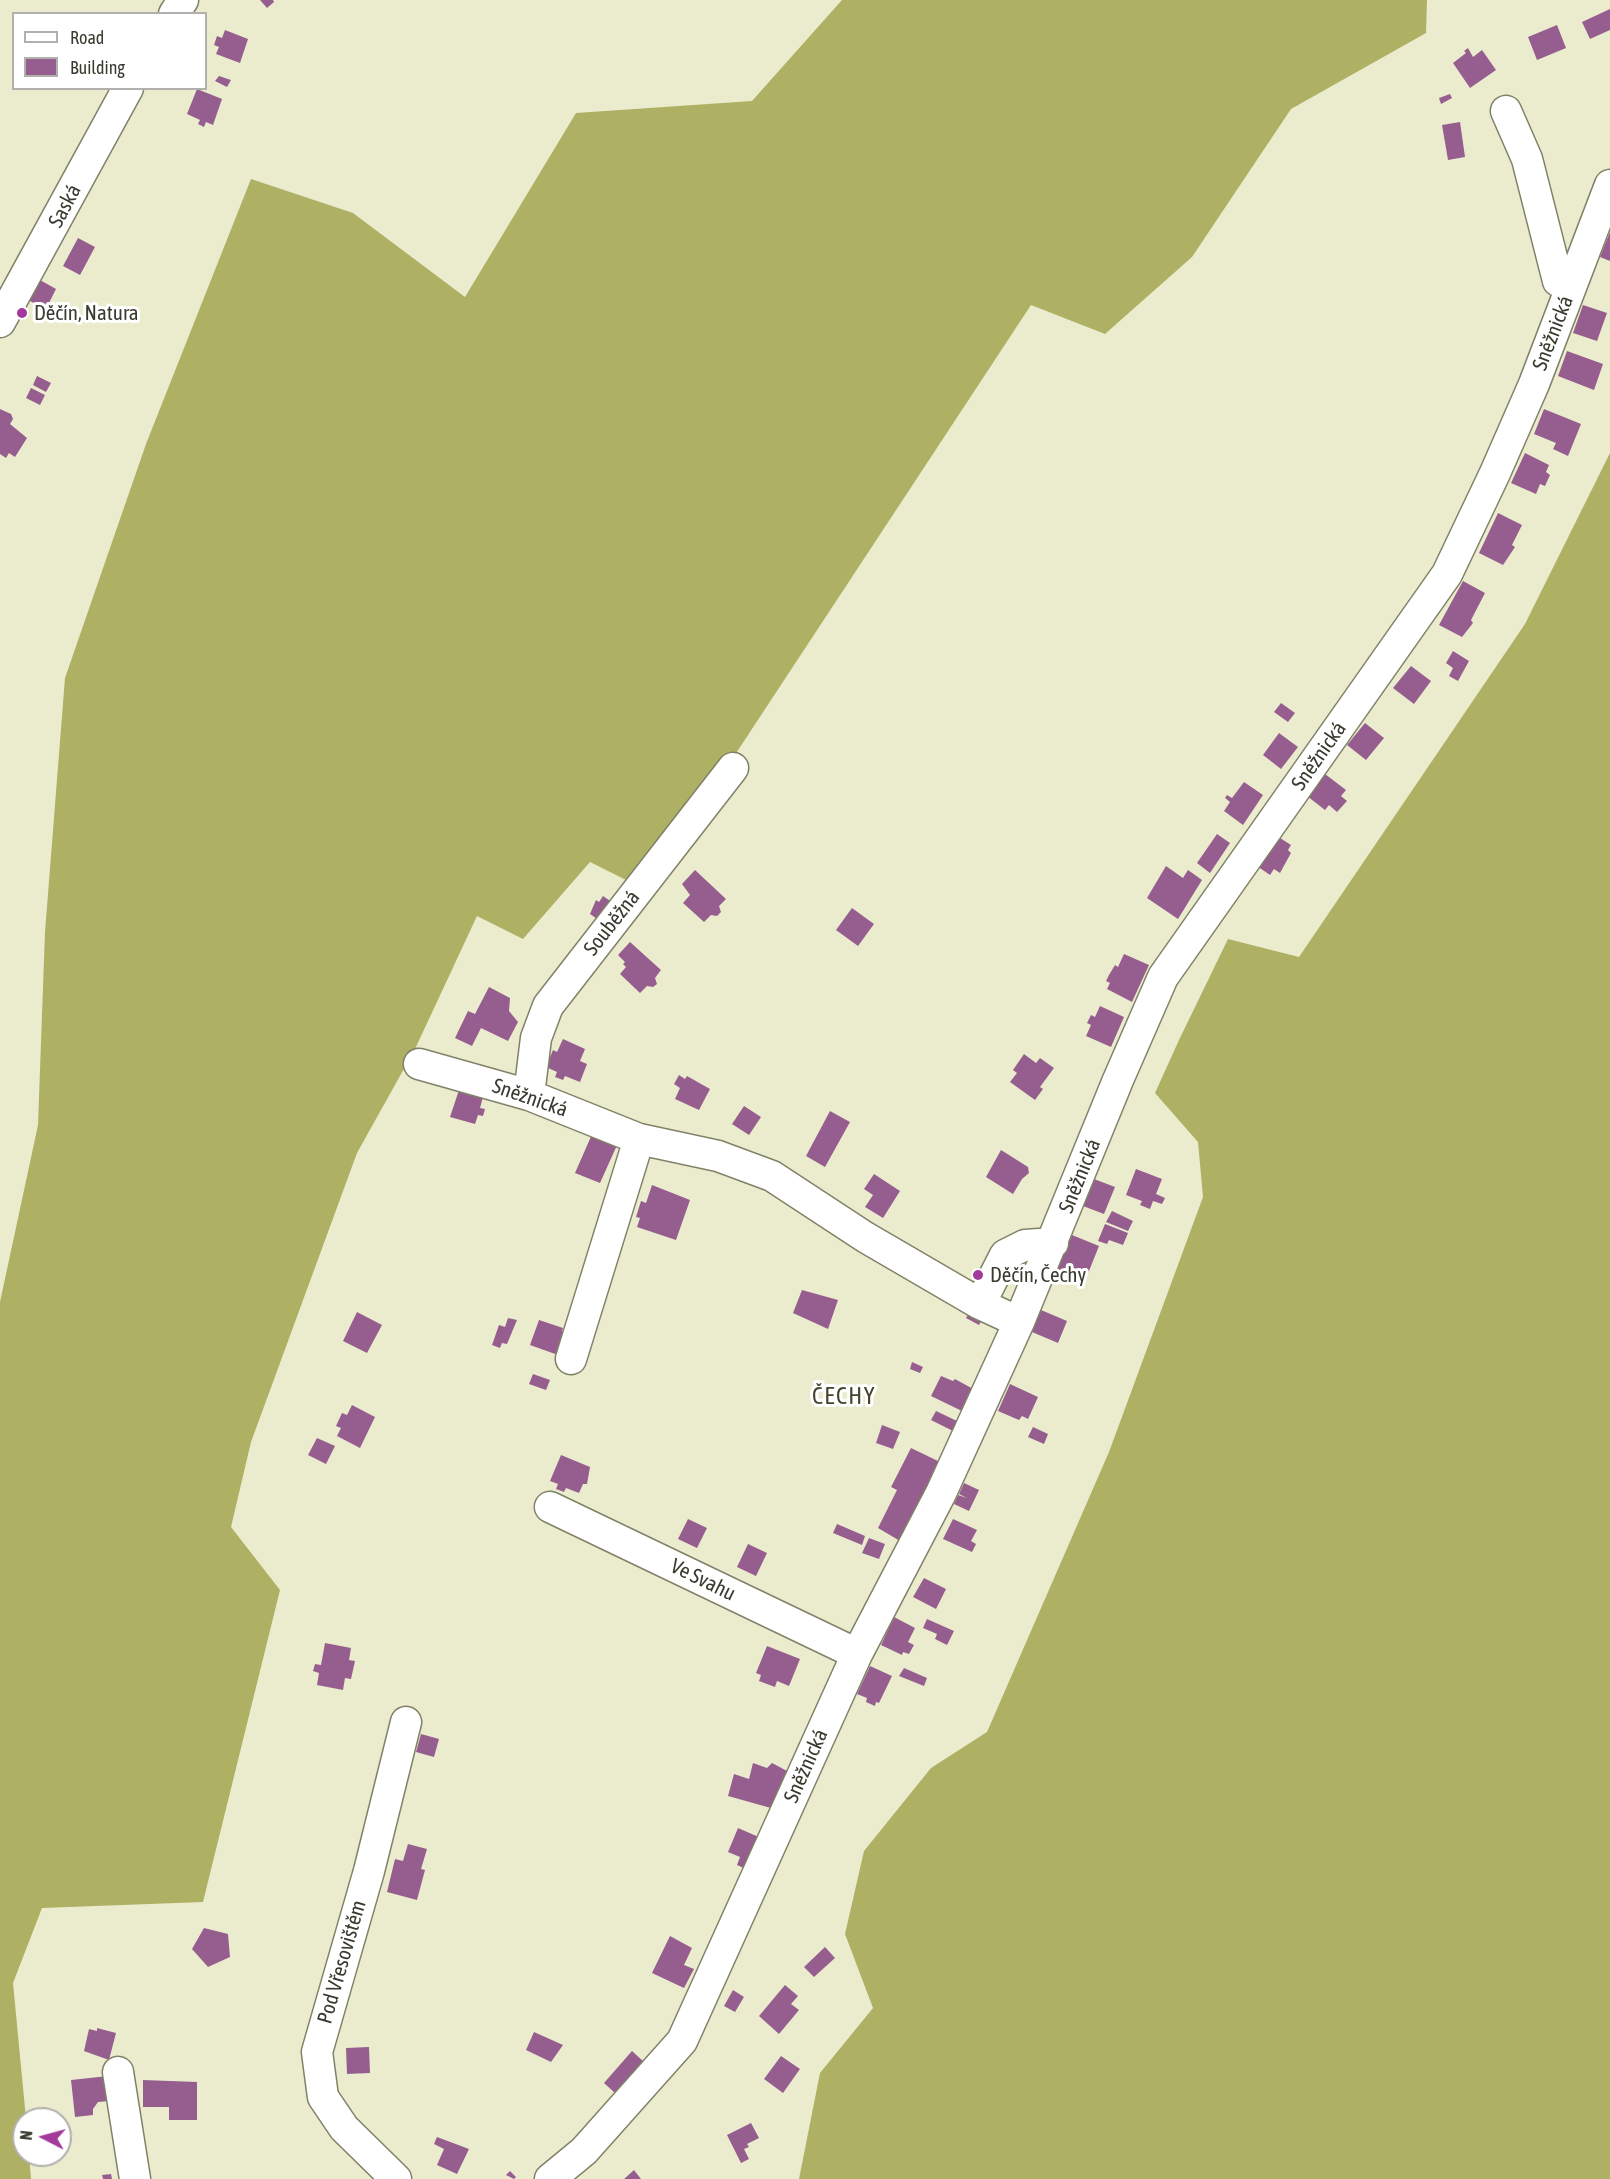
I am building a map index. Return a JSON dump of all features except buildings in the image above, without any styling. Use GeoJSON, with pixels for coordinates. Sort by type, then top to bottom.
{"type":"FeatureCollection","features":[{"type":"Feature","properties":{"kind":"street","name":"Saská"},"geometry":{"type":"LineString","coordinates":[[0,322],[11,280],[127,90]]}},
{"type":"Feature","properties":{"kind":"street"},"geometry":{"type":"LineString","coordinates":[[1506,111],[1527,159],[1558,281],[1570,288]]}},
{"type":"Feature","properties":{"kind":"street","name":"Sněžnická"},"geometry":{"type":"LineString","coordinates":[[550,2179],[584,2151],[682,2041],[857,1654],[941,1493],[1019,1322],[1118,1080],[1163,977],[1447,574],[1508,444],[1610,185]]}},
{"type":"Feature","properties":{"kind":"street","name":"Souběžná"},"geometry":{"type":"LineString","coordinates":[[529,1095],[536,1038],[548,1006],[733,768]]}},
{"type":"Feature","properties":{"kind":"street","name":"Sněžnická"},"geometry":{"type":"LineString","coordinates":[[419,1064],[529,1095],[639,1139],[718,1156],[772,1176],[865,1237],[980,1304],[1019,1322]]}},
{"type":"Feature","properties":{"kind":"street"},"geometry":{"type":"LineString","coordinates":[[571,1359],[639,1139]]}},
{"type":"Feature","properties":{"kind":"street"},"geometry":{"type":"LineString","coordinates":[[980,1304],[1005,1255],[1025,1245],[1053,1243]]}},
{"type":"Feature","properties":{"kind":"street","name":"Ve Svahu"},"geometry":{"type":"LineString","coordinates":[[550,1507],[857,1654]]}},
{"type":"Feature","properties":{"kind":"street","name":"Pod Vřesovištěm"},"geometry":{"type":"LineString","coordinates":[[396,2179],[344,2128],[323,2097],[317,2052],[366,1882],[406,1722]]}},
{"type":"Feature","properties":{"kind":"street"},"geometry":{"type":"LineString","coordinates":[[118,2072],[135,2179]]}},
{"type":"Feature","properties":{"kind":"green space"},"geometry":{"type":"Polygon","coordinates":[[[842,0],[1427,0],[1426,33],[1291,109],[1192,257],[1105,334],[1031,305],[646,890],[590,862],[523,939],[477,916],[415,1049],[357,1153],[251,1442],[231,1527],[280,1590],[203,1902],[42,1908],[13,1983],[25,2107],[12,2107],[12,2167],[30,2167],[31,2179],[0,2179],[0,1302],[38,1125],[45,932],[65,678],[146,444],[251,179],[353,213],[465,297],[576,113],[752,101],[842,0]]]}},
{"type":"Feature","properties":{"kind":"green space"},"geometry":{"type":"Polygon","coordinates":[[[1610,453],[1610,2179],[799,2179],[820,2073],[873,2008],[845,1934],[864,1851],[931,1768],[987,1732],[1109,1452],[1203,1197],[1198,1142],[1155,1093],[1179,1040],[1228,939],[1299,957],[1525,624],[1610,453]]]}},
{"type":"Feature","properties":{"kind":"place","name":"Děčín, Natura"},"geometry":{"type":"Point","coordinates":[22,313]}},
{"type":"Feature","properties":{"kind":"place","name":"Děčín, Čechy"},"geometry":{"type":"Point","coordinates":[978,1275]}},
{"type":"Feature","properties":{"kind":"district","name":"ČECHY"},"geometry":{"type":"Point","coordinates":[844,1396]}}]}
